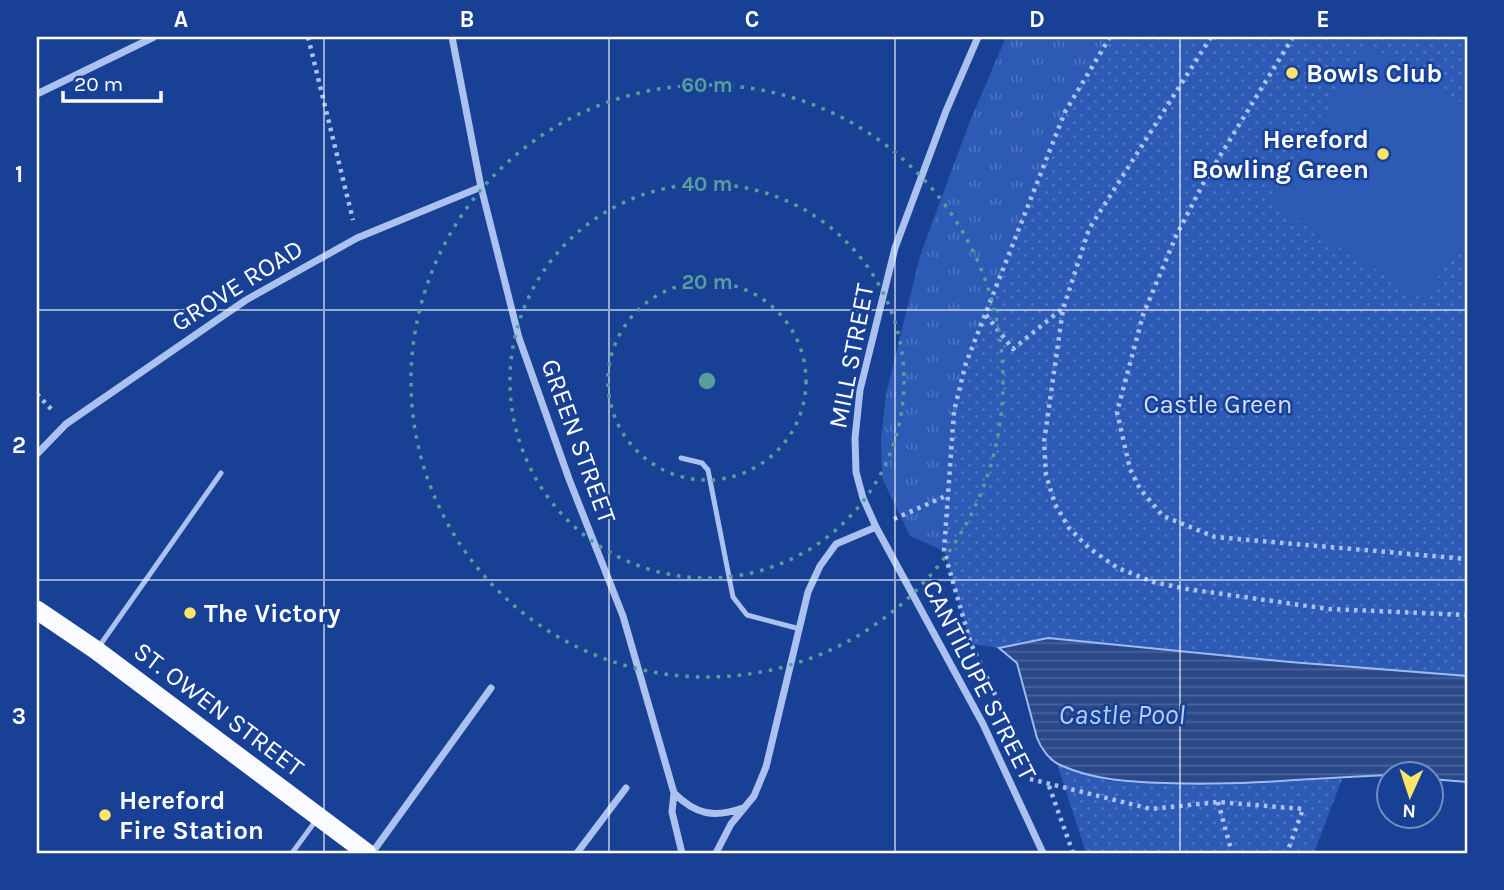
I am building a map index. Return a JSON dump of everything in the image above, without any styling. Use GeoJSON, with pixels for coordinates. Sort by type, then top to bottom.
{"type":"FeatureCollection","features":[{"type":"Feature","properties":{"kind":"highway","name":"ST. OWEN STREET"},"geometry":{"type":"LineString","coordinates":[[37,610],[96,650],[370,853]]}},
{"type":"Feature","properties":{"kind":"street"},"geometry":{"type":"LineString","coordinates":[[37,94],[154,37]]}},
{"type":"Feature","properties":{"kind":"street","name":"GREEN STREET"},"geometry":{"type":"LineString","coordinates":[[452,37],[481,187],[519,338],[569,479],[623,616],[674,793],[672,812],[682,853]]}},
{"type":"Feature","properties":{"kind":"street","name":"MILL STREET"},"geometry":{"type":"LineString","coordinates":[[876,527],[863,498],[856,472],[855,438],[860,390],[895,248],[946,111],[978,37]]}},
{"type":"Feature","properties":{"kind":"street","name":"GROVE ROAD"},"geometry":{"type":"LineString","coordinates":[[37,454],[66,424],[246,300],[357,238],[481,187]]}},
{"type":"Feature","properties":{"kind":"street"},"geometry":{"type":"LineString","coordinates":[[716,853],[731,824],[754,796],[766,767],[808,592],[820,566],[836,544],[876,527]]}},
{"type":"Feature","properties":{"kind":"street","name":"CANTILUPE STREET"},"geometry":{"type":"LineString","coordinates":[[876,527],[984,724],[1043,853]]}},
{"type":"Feature","properties":{"kind":"street"},"geometry":{"type":"LineString","coordinates":[[370,853],[491,688]]}},
{"type":"Feature","properties":{"kind":"street"},"geometry":{"type":"LineString","coordinates":[[577,853],[625,788]]}},
{"type":"Feature","properties":{"kind":"street"},"geometry":{"type":"LineString","coordinates":[[674,793],[684,803],[704,813],[723,815],[744,807]]}},
{"type":"Feature","properties":{"kind":"lane"},"geometry":{"type":"LineString","coordinates":[[681,458],[702,463],[708,470],[733,597],[747,615],[800,629]]}},
{"type":"Feature","properties":{"kind":"lane"},"geometry":{"type":"LineString","coordinates":[[96,650],[222,473]]}},
{"type":"Feature","properties":{"kind":"lane"},"geometry":{"type":"LineString","coordinates":[[292,853],[319,817]]}},
{"type":"Feature","properties":{"kind":"path"},"geometry":{"type":"LineString","coordinates":[[308,37],[357,238]]}},
{"type":"Feature","properties":{"kind":"path"},"geometry":{"type":"LineString","coordinates":[[1110,37],[1065,112],[966,363],[954,411],[944,551],[971,644],[1018,743],[1006,772],[1151,809],[1218,802],[1303,809],[1287,853]]}},
{"type":"Feature","properties":{"kind":"path"},"geometry":{"type":"LineString","coordinates":[[1210,37],[1089,229],[1063,309],[1044,442],[1046,475],[1055,504],[1069,528],[1090,549],[1118,568],[1153,582],[1329,609],[1467,615]]}},
{"type":"Feature","properties":{"kind":"path"},"geometry":{"type":"LineString","coordinates":[[1293,37],[1204,182],[1175,236],[1143,315],[1117,412],[1129,468],[1140,489],[1163,516],[1214,537],[1467,559]]}},
{"type":"Feature","properties":{"kind":"path"},"geometry":{"type":"LineString","coordinates":[[985,314],[1013,349],[1063,309]]}},
{"type":"Feature","properties":{"kind":"path"},"geometry":{"type":"LineString","coordinates":[[876,527],[948,495]]}},
{"type":"Feature","properties":{"kind":"path"},"geometry":{"type":"LineString","coordinates":[[1049,785],[1073,853]]}},
{"type":"Feature","properties":{"kind":"path"},"geometry":{"type":"LineString","coordinates":[[1218,802],[1232,853]]}},
{"type":"Feature","properties":{"kind":"green space"},"geometry":{"type":"Polygon","coordinates":[[[1006,37],[1110,37],[1065,112],[966,363],[954,411],[944,551],[910,536],[882,478],[881,439],[886,394],[920,256],[970,121],[1006,37]]]}},
{"type":"Feature","properties":{"kind":"green space","name":"Castle Green"},"geometry":{"type":"Polygon","coordinates":[[[1110,37],[1467,37],[1467,676],[1048,638],[999,648],[971,644],[944,551],[954,411],[966,363],[1065,112],[1110,37]]]}},
{"type":"Feature","properties":{"kind":"green space","name":"Hereford Bowling Green"},"geometry":{"type":"Polygon","coordinates":[[[1368,44],[1467,106],[1467,231],[1424,300],[1269,202],[1368,44]]]}},
{"type":"Feature","properties":{"kind":"green space"},"geometry":{"type":"Polygon","coordinates":[[[1057,764],[1108,781],[1212,785],[1342,779],[1314,853],[1086,853],[1057,764]]]}},
{"type":"Feature","properties":{"kind":"water","name":"Castle Pool"},"geometry":{"type":"Polygon","coordinates":[[[1048,638],[1467,676],[1467,782],[1444,780],[1444,760],[1374,760],[1374,776],[1232,783],[1138,782],[1086,774],[1060,765],[1052,760],[1041,746],[1017,663],[999,648],[1048,638]]]}},
{"type":"Feature","properties":{"kind":"place","name":"Bowls Club"},"geometry":{"type":"Point","coordinates":[1292,73]}},
{"type":"Feature","properties":{"kind":"place","name":"Hereford Bowling Green"},"geometry":{"type":"Point","coordinates":[1383,154]}},
{"type":"Feature","properties":{"kind":"place","name":"The Victory"},"geometry":{"type":"Point","coordinates":[190,613]}},
{"type":"Feature","properties":{"kind":"place","name":"Hereford Fire Station"},"geometry":{"type":"Point","coordinates":[105,815]}}]}
